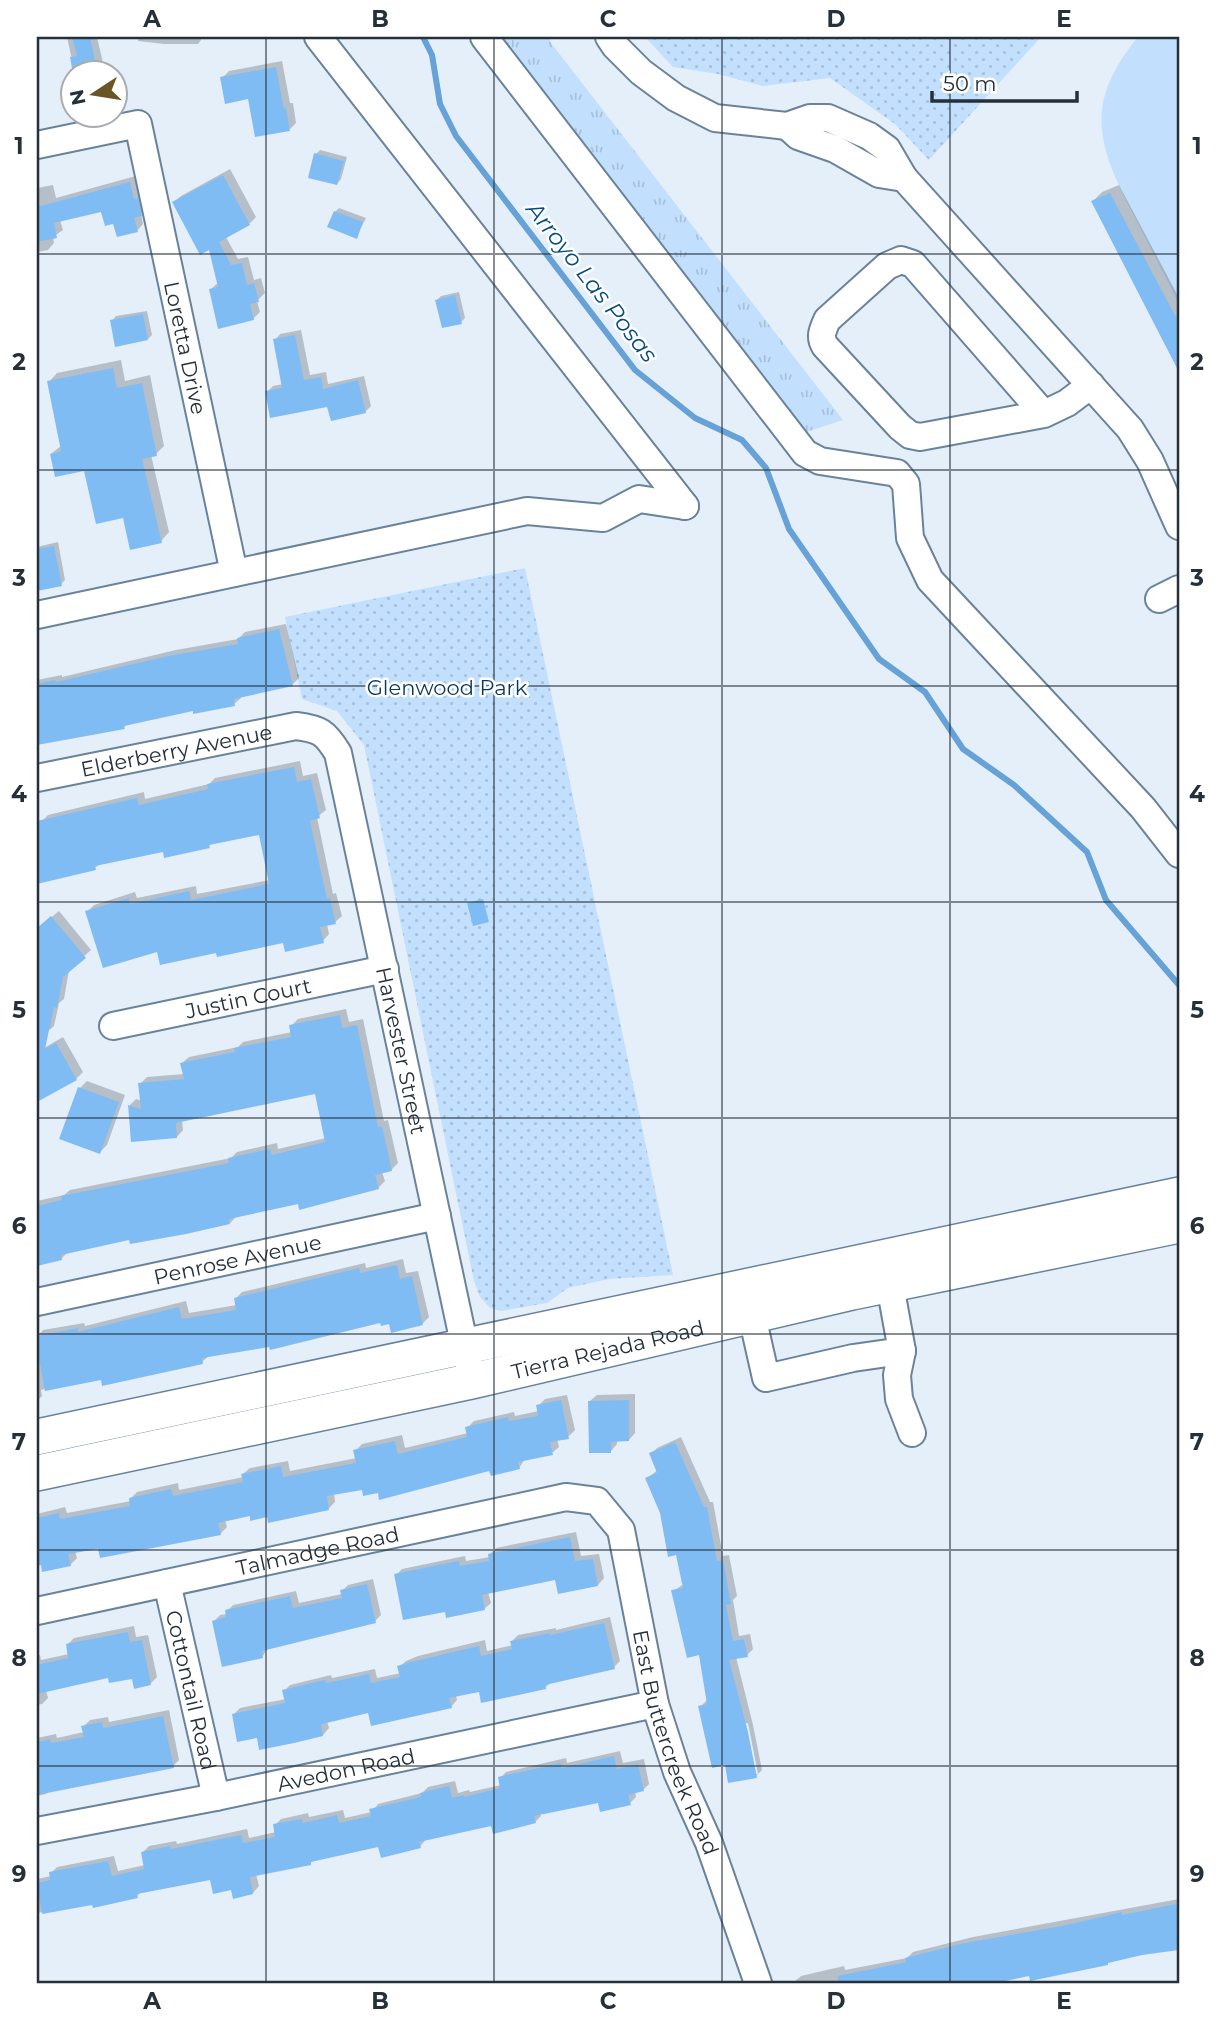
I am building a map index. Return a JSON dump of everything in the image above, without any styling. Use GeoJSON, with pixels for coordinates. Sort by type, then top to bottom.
{"type":"FeatureCollection","features":[{"type":"Feature","properties":{"kind":"main road","name":"Tierra Rejada Road"},"geometry":{"type":"LineString","coordinates":[[37,1437],[1179,1195]]}},
{"type":"Feature","properties":{"kind":"main road","name":"Tierra Rejada Road"},"geometry":{"type":"LineString","coordinates":[[37,1473],[472,1381],[890,1285],[1179,1225]]}},
{"type":"Feature","properties":{"kind":"street"},"geometry":{"type":"LineString","coordinates":[[37,615],[527,512],[603,518],[639,499],[685,506],[318,37]]}},
{"type":"Feature","properties":{"kind":"street"},"geometry":{"type":"LineString","coordinates":[[484,37],[805,453],[820,461],[897,473],[906,484],[910,538],[930,580],[1143,808],[1179,854]]}},
{"type":"Feature","properties":{"kind":"street"},"geometry":{"type":"LineString","coordinates":[[609,37],[641,72],[676,98],[715,118],[787,126],[810,118],[828,118],[869,136],[887,149],[904,178],[1130,429],[1150,461],[1179,526]]}},
{"type":"Feature","properties":{"kind":"street","name":"Loretta Drive"},"geometry":{"type":"LineString","coordinates":[[37,145],[138,124],[234,573]]}},
{"type":"Feature","properties":{"kind":"street"},"geometry":{"type":"LineString","coordinates":[[1044,414],[913,264],[901,260],[887,266],[827,320],[822,332],[825,346],[910,435],[943,435],[1044,414],[1067,403],[1091,386]]}},
{"type":"Feature","properties":{"kind":"street","name":"Elderberry Avenue"},"geometry":{"type":"LineString","coordinates":[[37,778],[296,726],[316,729]]}},
{"type":"Feature","properties":{"kind":"street","name":"Harvester Street"},"geometry":{"type":"LineString","coordinates":[[316,729],[328,737],[338,753],[472,1381]]}},
{"type":"Feature","properties":{"kind":"street","name":"Justin Court"},"geometry":{"type":"LineString","coordinates":[[113,1026],[385,969]]}},
{"type":"Feature","properties":{"kind":"street","name":"Penrose Avenue"},"geometry":{"type":"LineString","coordinates":[[37,1302],[437,1216]]}},
{"type":"Feature","properties":{"kind":"street"},"geometry":{"type":"LineString","coordinates":[[890,1285],[902,1351],[897,1375],[899,1399],[912,1433]]}},
{"type":"Feature","properties":{"kind":"street"},"geometry":{"type":"LineString","coordinates":[[752,1316],[766,1378],[853,1357],[902,1351]]}},
{"type":"Feature","properties":{"kind":"street","name":"Talmadge Road"},"geometry":{"type":"LineString","coordinates":[[37,1611],[566,1497],[597,1501]]}},
{"type":"Feature","properties":{"kind":"street","name":"East Buttercreek Road"},"geometry":{"type":"LineString","coordinates":[[597,1501],[621,1530],[655,1704],[677,1772],[709,1843],[758,1983]]}},
{"type":"Feature","properties":{"kind":"street","name":"Cottontail Road"},"geometry":{"type":"LineString","coordinates":[[167,1583],[216,1797]]}},
{"type":"Feature","properties":{"kind":"street","name":"Avedon Road"},"geometry":{"type":"LineString","coordinates":[[37,1831],[216,1797],[655,1704]]}},
{"type":"Feature","properties":{"kind":"green space"},"geometry":{"type":"Polygon","coordinates":[[[497,37],[549,37],[843,420],[800,434],[497,37]]]}},
{"type":"Feature","properties":{"kind":"green space"},"geometry":{"type":"Polygon","coordinates":[[[645,37],[1041,37],[929,160],[895,124],[830,78],[763,86],[718,74],[673,67],[645,37]]]}},
{"type":"Feature","properties":{"kind":"green space"},"geometry":{"type":"Polygon","coordinates":[[[1138,37],[1179,37],[1179,304],[1122,192],[1105,147],[1103,105],[1109,84],[1120,61],[1138,37]]]}},
{"type":"Feature","properties":{"kind":"green space","name":"Glenwood Park"},"geometry":{"type":"Polygon","coordinates":[[[525,568],[673,1275],[609,1279],[568,1288],[547,1303],[501,1311],[490,1308],[480,1297],[474,1281],[364,745],[337,711],[302,699],[285,617],[525,568]]]}},
{"type":"Feature","properties":{"kind":"building"},"geometry":{"type":"Polygon","coordinates":[[[72,37],[90,37],[95,60],[71,60],[70,57],[77,56],[72,37]]]}},
{"type":"Feature","properties":{"kind":"building"},"geometry":{"type":"Polygon","coordinates":[[[276,67],[290,131],[255,137],[248,99],[225,104],[220,77],[276,67]]]}},
{"type":"Feature","properties":{"kind":"building"},"geometry":{"type":"Polygon","coordinates":[[[314,153],[344,161],[337,185],[308,178],[314,153]]]}},
{"type":"Feature","properties":{"kind":"building"},"geometry":{"type":"Polygon","coordinates":[[[223,175],[250,225],[219,242],[231,265],[242,263],[247,285],[254,283],[259,302],[250,304],[254,320],[218,329],[209,289],[218,287],[209,250],[200,255],[172,202],[223,175]]]}},
{"type":"Feature","properties":{"kind":"building"},"geometry":{"type":"Polygon","coordinates":[[[130,182],[134,199],[138,198],[142,216],[134,218],[138,232],[117,237],[113,224],[105,226],[101,212],[54,223],[57,238],[37,242],[37,207],[130,182]]]}},
{"type":"Feature","properties":{"kind":"building"},"geometry":{"type":"Polygon","coordinates":[[[1110,193],[1179,323],[1179,372],[1091,201],[1110,193]]]}},
{"type":"Feature","properties":{"kind":"building"},"geometry":{"type":"Polygon","coordinates":[[[334,211],[363,222],[357,239],[327,227],[334,211]]]}},
{"type":"Feature","properties":{"kind":"building"},"geometry":{"type":"Polygon","coordinates":[[[455,295],[462,324],[442,328],[435,300],[455,295]]]}},
{"type":"Feature","properties":{"kind":"building"},"geometry":{"type":"Polygon","coordinates":[[[143,314],[148,340],[115,347],[110,320],[143,314]]]}},
{"type":"Feature","properties":{"kind":"building"},"geometry":{"type":"Polygon","coordinates":[[[295,335],[304,380],[321,377],[323,389],[358,380],[366,413],[331,421],[327,407],[270,418],[265,391],[282,388],[273,339],[295,335]]]}},
{"type":"Feature","properties":{"kind":"building"},"geometry":{"type":"Polygon","coordinates":[[[113,368],[117,388],[142,383],[157,456],[142,459],[162,543],[130,550],[123,518],[96,524],[84,471],[55,477],[50,454],[61,451],[47,381],[113,368]]]}},
{"type":"Feature","properties":{"kind":"building"},"geometry":{"type":"Polygon","coordinates":[[[54,546],[62,586],[37,591],[37,549],[54,546]]]}},
{"type":"Feature","properties":{"kind":"building"},"geometry":{"type":"Polygon","coordinates":[[[279,629],[293,686],[234,699],[235,706],[193,714],[193,711],[124,726],[125,729],[37,745],[37,684],[238,644],[237,638],[279,629]]]}},
{"type":"Feature","properties":{"kind":"building"},"geometry":{"type":"Polygon","coordinates":[[[294,767],[297,782],[311,779],[320,818],[310,821],[327,899],[330,898],[336,924],[320,927],[324,943],[285,952],[283,943],[217,957],[216,953],[160,965],[157,952],[103,968],[85,911],[129,898],[130,904],[189,891],[191,900],[269,884],[259,835],[164,858],[163,852],[95,866],[96,870],[37,884],[37,821],[137,798],[139,805],[208,789],[207,784],[294,767]]]}},
{"type":"Feature","properties":{"kind":"building"},"geometry":{"type":"Polygon","coordinates":[[[483,899],[489,922],[473,926],[467,903],[483,899]]]}},
{"type":"Feature","properties":{"kind":"building"},"geometry":{"type":"Polygon","coordinates":[[[51,916],[86,958],[63,977],[45,1049],[56,1043],[77,1080],[37,1102],[37,928],[51,916]]]}},
{"type":"Feature","properties":{"kind":"building"},"geometry":{"type":"Polygon","coordinates":[[[340,1015],[342,1028],[357,1025],[378,1127],[382,1126],[392,1171],[375,1175],[379,1189],[299,1210],[298,1204],[229,1219],[230,1224],[186,1234],[130,1244],[129,1240],[61,1255],[62,1260],[37,1266],[37,1206],[62,1200],[61,1196],[229,1163],[228,1158],[270,1149],[272,1155],[325,1142],[315,1094],[176,1123],[177,1138],[131,1142],[128,1105],[141,1109],[138,1083],[184,1079],[180,1063],[235,1052],[234,1048],[291,1037],[289,1025],[340,1015]]]}},
{"type":"Feature","properties":{"kind":"building"},"geometry":{"type":"Polygon","coordinates":[[[78,1087],[119,1102],[100,1154],[59,1139],[78,1087]]]}},
{"type":"Feature","properties":{"kind":"building"},"geometry":{"type":"Polygon","coordinates":[[[397,1265],[400,1279],[412,1276],[423,1325],[391,1333],[389,1324],[381,1326],[380,1323],[270,1350],[269,1347],[202,1358],[203,1364],[102,1386],[101,1380],[45,1391],[37,1336],[78,1328],[78,1332],[179,1307],[182,1319],[236,1310],[234,1298],[359,1268],[360,1273],[397,1265]]]}},
{"type":"Feature","properties":{"kind":"building"},"geometry":{"type":"Polygon","coordinates":[[[561,1400],[569,1439],[550,1442],[553,1455],[518,1462],[520,1469],[491,1476],[489,1471],[379,1500],[378,1493],[363,1496],[362,1490],[327,1496],[329,1510],[268,1523],[267,1517],[250,1521],[250,1516],[218,1523],[221,1535],[100,1558],[98,1549],[68,1554],[71,1566],[42,1572],[41,1565],[37,1566],[37,1518],[59,1513],[60,1519],[130,1506],[129,1498],[171,1489],[173,1496],[243,1482],[241,1474],[281,1466],[283,1477],[356,1463],[353,1450],[395,1441],[398,1454],[467,1437],[465,1427],[508,1417],[509,1421],[538,1416],[536,1405],[561,1400]]]}},
{"type":"Feature","properties":{"kind":"building"},"geometry":{"type":"Polygon","coordinates":[[[629,1400],[629,1441],[611,1442],[611,1453],[589,1453],[588,1401],[629,1400]]]}},
{"type":"Feature","properties":{"kind":"building"},"geometry":{"type":"Polygon","coordinates":[[[675,1442],[704,1507],[707,1507],[717,1561],[723,1560],[731,1604],[726,1605],[733,1641],[744,1639],[748,1657],[729,1660],[757,1778],[728,1783],[725,1765],[712,1768],[698,1706],[707,1704],[699,1655],[687,1658],[671,1590],[683,1588],[676,1555],[668,1557],[660,1513],[645,1478],[657,1473],[649,1453],[675,1442]]]}},
{"type":"Feature","properties":{"kind":"building"},"geometry":{"type":"Polygon","coordinates":[[[570,1537],[575,1561],[593,1559],[598,1586],[558,1594],[555,1580],[482,1595],[485,1610],[446,1618],[445,1612],[403,1620],[394,1574],[459,1561],[460,1566],[489,1561],[488,1554],[570,1537]]]}},
{"type":"Feature","properties":{"kind":"building"},"geometry":{"type":"Polygon","coordinates":[[[367,1584],[376,1623],[262,1651],[263,1658],[222,1667],[212,1621],[226,1617],[225,1610],[290,1596],[293,1608],[342,1598],[340,1590],[367,1584]]]}},
{"type":"Feature","properties":{"kind":"building"},"geometry":{"type":"Polygon","coordinates":[[[604,1623],[615,1669],[545,1685],[546,1689],[481,1703],[479,1692],[449,1698],[452,1708],[371,1726],[368,1713],[321,1724],[323,1736],[259,1750],[257,1738],[237,1742],[232,1714],[285,1703],[282,1690],[369,1674],[371,1683],[400,1677],[397,1666],[411,1662],[479,1646],[481,1656],[512,1649],[510,1641],[604,1623]]]}},
{"type":"Feature","properties":{"kind":"building"},"geometry":{"type":"Polygon","coordinates":[[[128,1632],[130,1642],[142,1640],[151,1685],[134,1689],[132,1679],[109,1683],[108,1678],[37,1694],[37,1665],[68,1658],[66,1644],[128,1632]]]}},
{"type":"Feature","properties":{"kind":"building"},"geometry":{"type":"Polygon","coordinates":[[[163,1716],[174,1768],[37,1795],[37,1742],[50,1739],[51,1743],[84,1737],[81,1726],[102,1722],[103,1728],[163,1716]]]}},
{"type":"Feature","properties":{"kind":"building"},"geometry":{"type":"Polygon","coordinates":[[[614,1756],[617,1769],[638,1764],[644,1791],[628,1795],[631,1805],[600,1812],[598,1803],[534,1816],[536,1823],[493,1834],[491,1826],[419,1842],[421,1848],[381,1858],[378,1847],[311,1862],[311,1865],[250,1877],[253,1894],[233,1899],[231,1890],[213,1894],[210,1880],[137,1894],[138,1898],[93,1908],[92,1905],[42,1914],[37,1883],[50,1880],[49,1872],[108,1861],[112,1876],[144,1869],[141,1852],[241,1835],[243,1843],[275,1837],[273,1824],[302,1819],[303,1823],[337,1815],[339,1823],[371,1816],[369,1809],[421,1797],[420,1793],[449,1786],[452,1798],[464,1797],[500,1788],[498,1777],[561,1763],[562,1768],[614,1756]]]}},
{"type":"Feature","properties":{"kind":"building"},"geometry":{"type":"Polygon","coordinates":[[[1176,1904],[1179,1950],[1142,1955],[1030,1981],[1029,1976],[996,1983],[838,1983],[838,1976],[906,1962],[905,1958],[965,1943],[1176,1904]]]}},
{"type":"Feature","properties":{"kind":"waterway","name":"Arroyo Las Posas"},"geometry":{"type":"LineString","coordinates":[[423,37],[432,55],[440,104],[456,136],[635,370],[695,418],[742,440],[766,468],[789,529],[879,659],[925,692],[963,749],[1014,785],[1087,852],[1106,900],[1179,985]]}}]}
